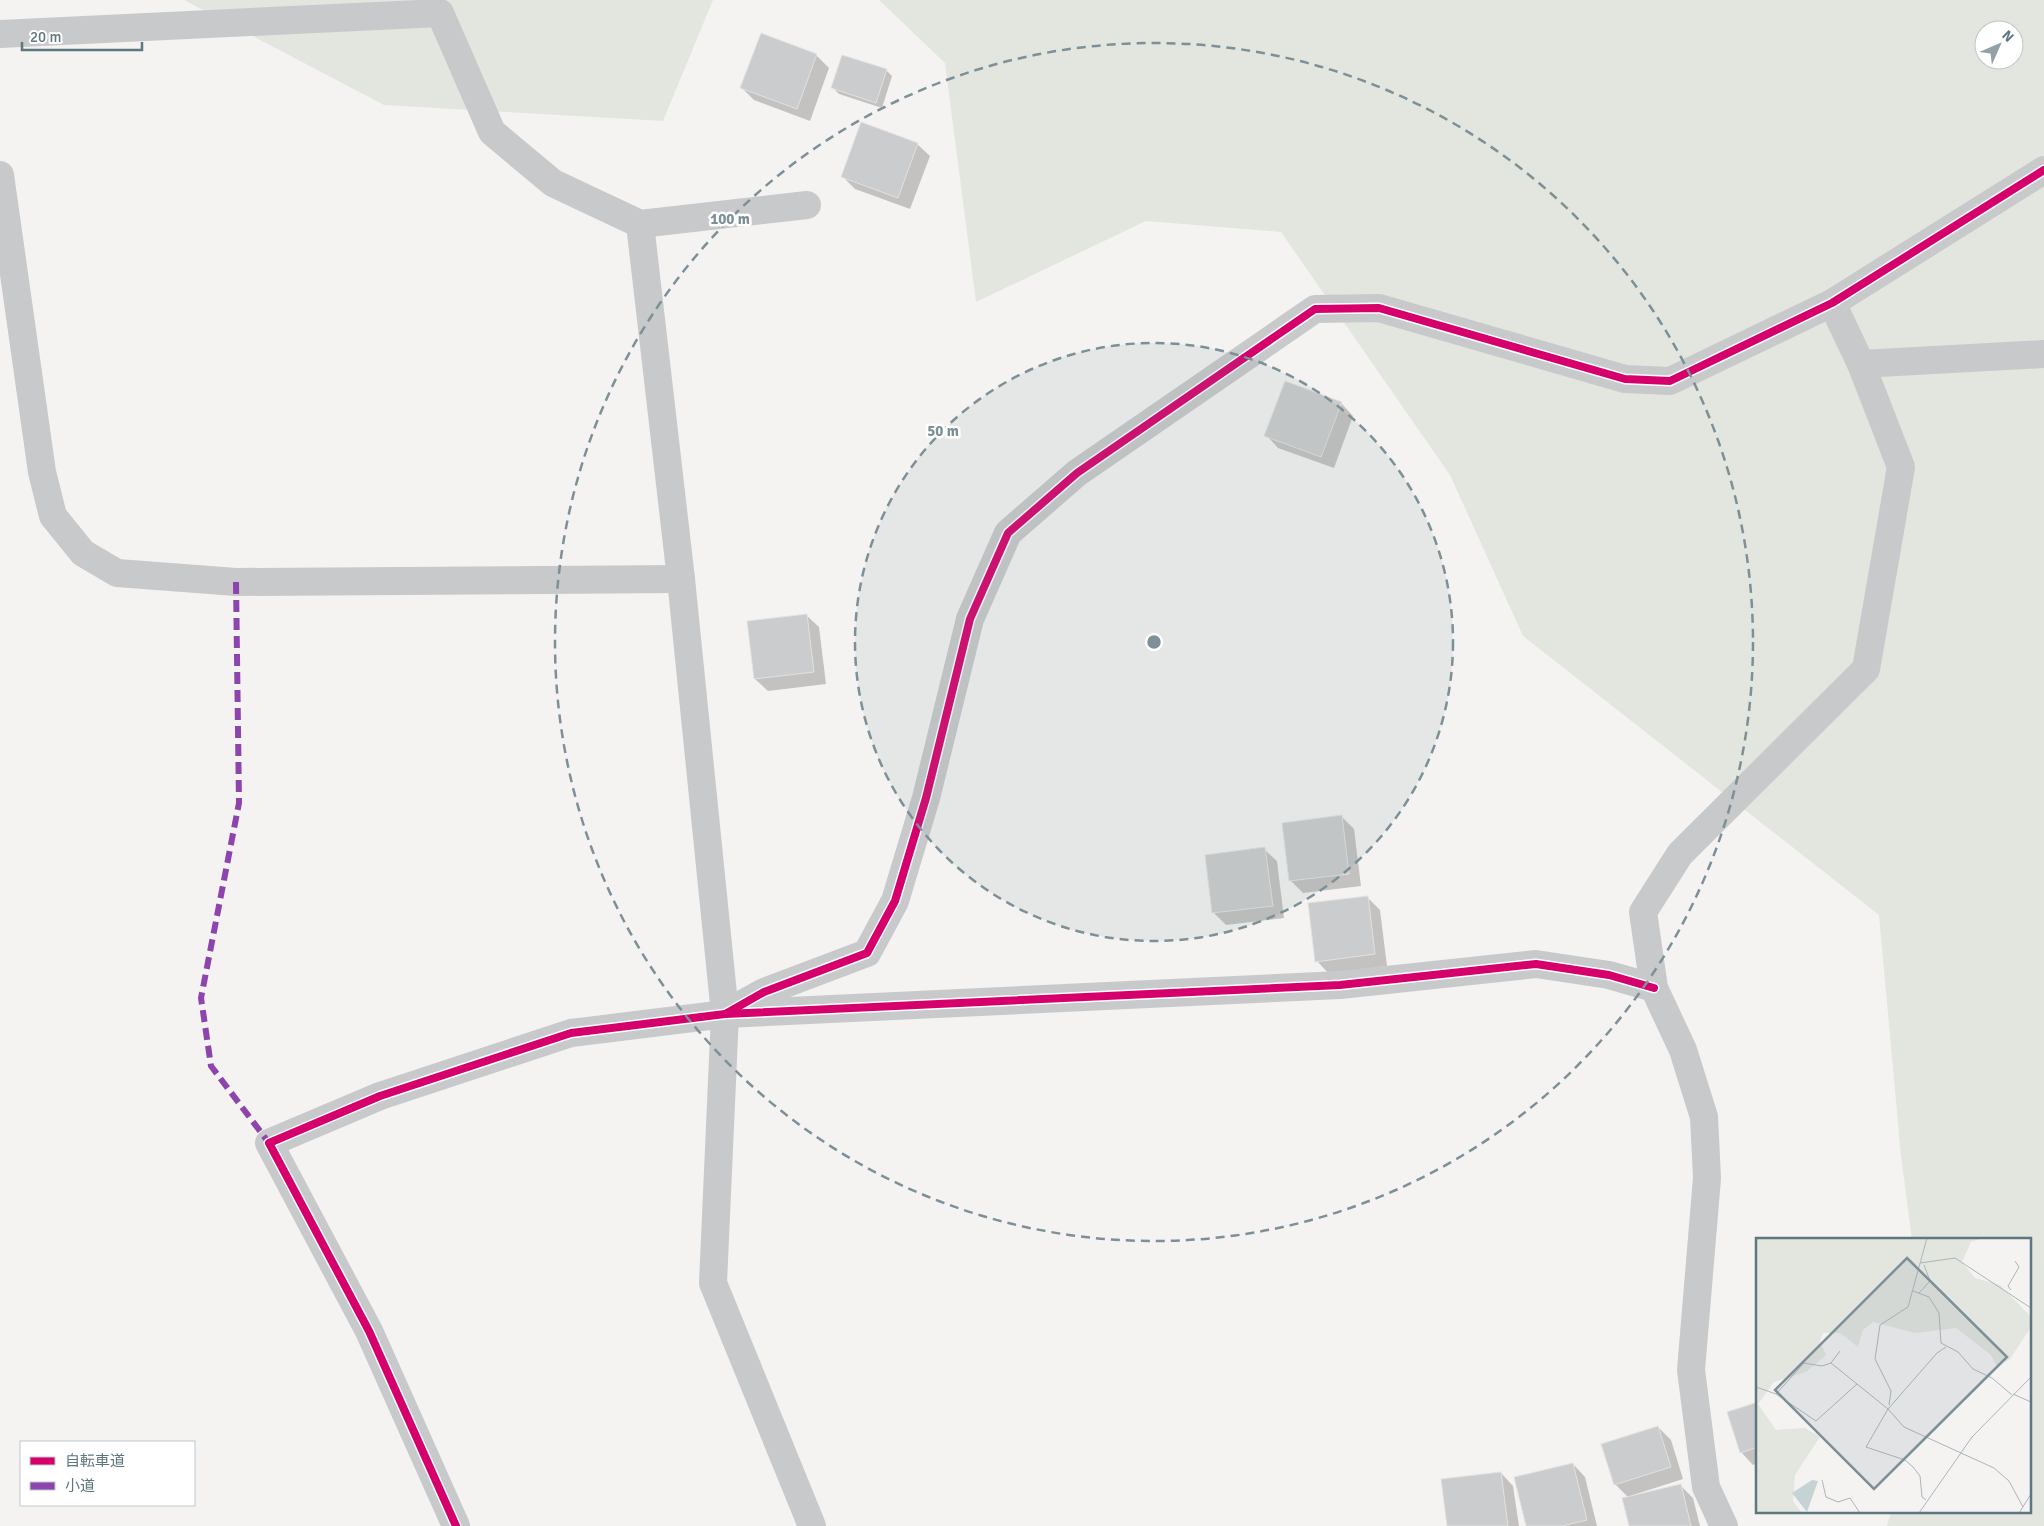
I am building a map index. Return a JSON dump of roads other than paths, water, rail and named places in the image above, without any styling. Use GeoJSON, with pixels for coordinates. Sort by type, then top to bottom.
{"type":"FeatureCollection","features":[{"type":"Feature","properties":{"kind":"street"},"geometry":{"type":"LineString","coordinates":[[0,34],[440,12],[492,132],[553,183],[640,224],[807,205]]}},
{"type":"Feature","properties":{"kind":"street"},"geometry":{"type":"LineString","coordinates":[[725,1014],[764,992],[867,953],[895,901],[926,798],[970,620],[1008,533],[1077,473],[1315,309],[1379,308],[1625,379],[1670,382],[1832,303],[2044,170]]}},
{"type":"Feature","properties":{"kind":"street"},"geometry":{"type":"LineString","coordinates":[[0,175],[42,472],[53,516],[83,553],[118,573],[236,582],[681,579]]}},
{"type":"Feature","properties":{"kind":"street"},"geometry":{"type":"LineString","coordinates":[[640,224],[681,579],[725,1014],[713,1282],[812,1526]]}},
{"type":"Feature","properties":{"kind":"street"},"geometry":{"type":"LineString","coordinates":[[1724,1526],[1706,1487],[1690,1370],[1707,1178],[1704,1117],[1683,1050],[1654,988],[1643,912],[1680,854],[1866,669],[1901,467],[1861,364],[1832,303]]}},
{"type":"Feature","properties":{"kind":"street"},"geometry":{"type":"LineString","coordinates":[[1861,364],[2044,354]]}},
{"type":"Feature","properties":{"kind":"street"},"geometry":{"type":"LineString","coordinates":[[456,1526],[369,1331],[269,1143],[380,1096],[571,1034],[725,1014],[1340,985],[1536,964],[1609,976],[1654,988]]}}]}
